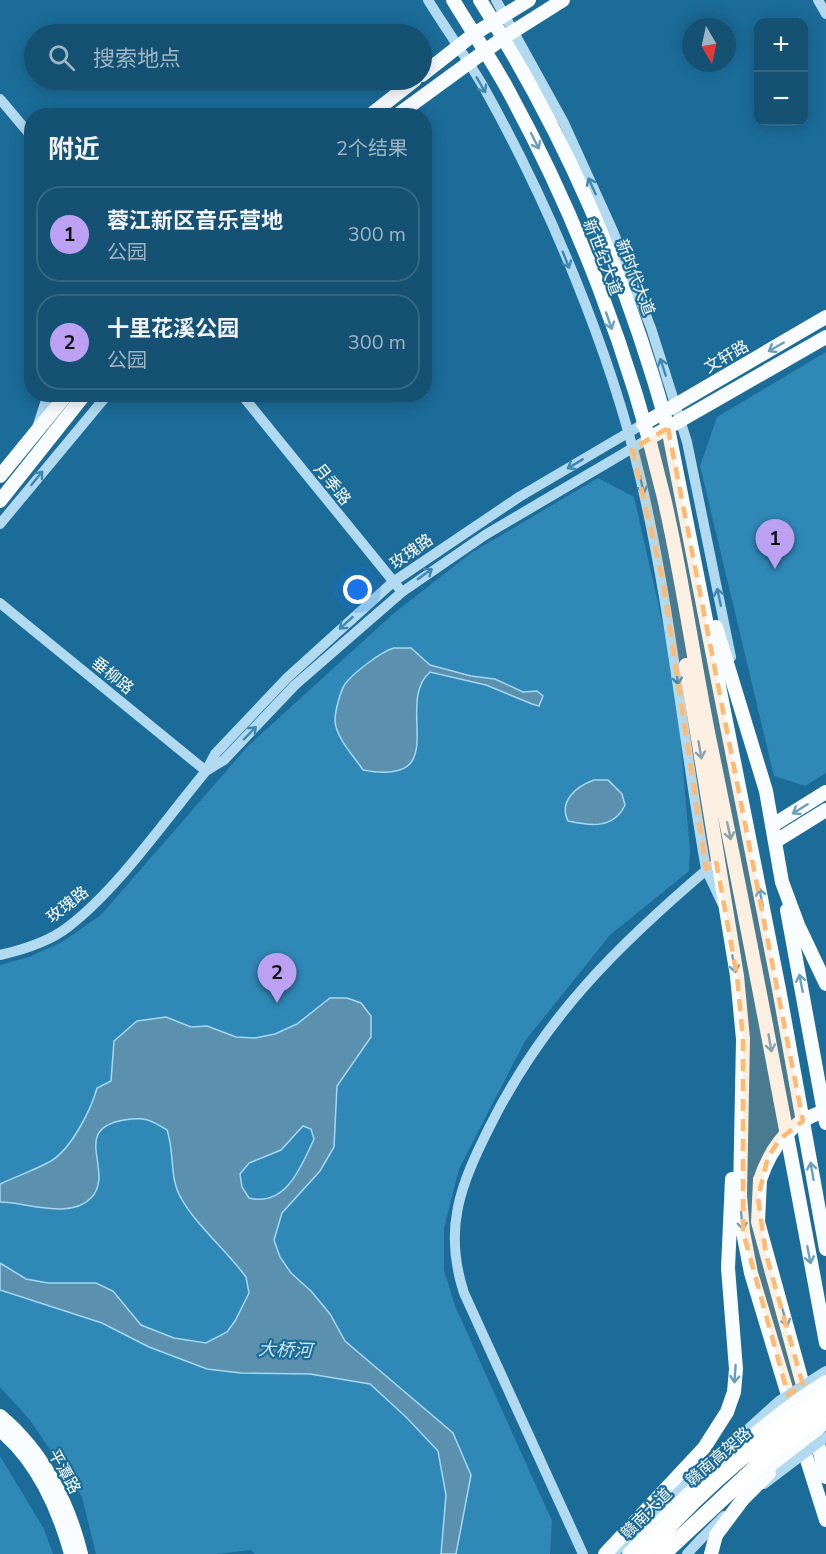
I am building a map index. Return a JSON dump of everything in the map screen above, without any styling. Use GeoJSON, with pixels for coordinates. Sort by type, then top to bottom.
{"type":"FeatureCollection","features":[{"type":"Feature","properties":{"kind":"highway","name":"赣南高架路"},"geometry":{"type":"LineString","coordinates":[[644,1554],[674,1519],[782,1424],[826,1396]]}},
{"type":"Feature","properties":{"kind":"highway","name":"赣南高架路"},"geometry":{"type":"LineString","coordinates":[[663,1554],[773,1451],[826,1411]]}},
{"type":"Feature","properties":{"kind":"main road","name":"新世纪大道"},"geometry":{"type":"LineString","coordinates":[[453,0],[519,110],[566,207],[594,277],[648,439],[664,499],[673,547]]}},
{"type":"Feature","properties":{"kind":"main road"},"geometry":{"type":"LineString","coordinates":[[480,0],[499,18],[508,34]]}},
{"type":"Feature","properties":{"kind":"main road"},"geometry":{"type":"LineString","coordinates":[[432,67],[474,34],[529,0]]}},
{"type":"Feature","properties":{"kind":"main road"},"geometry":{"type":"LineString","coordinates":[[432,90],[508,34],[563,0]]}},
{"type":"Feature","properties":{"kind":"main road","name":"新时代大道"},"geometry":{"type":"LineString","coordinates":[[508,34],[561,140],[618,271],[669,409],[674,425],[691,544]]}},
{"type":"Feature","properties":{"kind":"main road"},"geometry":{"type":"LineString","coordinates":[[379,108],[403,90]]}},
{"type":"Feature","properties":{"kind":"main road"},"geometry":{"type":"LineString","coordinates":[[407,108],[431,90]]}},
{"type":"Feature","properties":{"kind":"main road","name":"文轩路"},"geometry":{"type":"LineString","coordinates":[[643,424],[826,317]]}},
{"type":"Feature","properties":{"kind":"main road","name":"文轩路"},"geometry":{"type":"LineString","coordinates":[[648,439],[826,337]]}},
{"type":"Feature","properties":{"kind":"main road"},"geometry":{"type":"LineString","coordinates":[[0,476],[60,402]]}},
{"type":"Feature","properties":{"kind":"main road"},"geometry":{"type":"LineString","coordinates":[[0,501],[78,402]]}},
{"type":"Feature","properties":{"kind":"main road"},"geometry":{"type":"LineString","coordinates":[[691,544],[774,825],[782,882],[826,1123]]}},
{"type":"Feature","properties":{"kind":"main road"},"geometry":{"type":"LineString","coordinates":[[691,544],[779,989],[826,1249]]}},
{"type":"Feature","properties":{"kind":"main road"},"geometry":{"type":"LineString","coordinates":[[673,547],[711,865],[723,906],[737,976],[743,1039],[740,1195],[751,1273],[826,1521]]}},
{"type":"Feature","properties":{"kind":"main road"},"geometry":{"type":"LineString","coordinates":[[673,547],[753,948],[826,1343]]}},
{"type":"Feature","properties":{"kind":"main road"},"geometry":{"type":"LineString","coordinates":[[774,825],[826,792]]}},
{"type":"Feature","properties":{"kind":"main road"},"geometry":{"type":"LineString","coordinates":[[776,842],[826,810]]}},
{"type":"Feature","properties":{"kind":"main road"},"geometry":{"type":"LineString","coordinates":[[782,882],[798,925],[826,984]]}},
{"type":"Feature","properties":{"kind":"main road"},"geometry":{"type":"LineString","coordinates":[[723,906],[753,948]]}},
{"type":"Feature","properties":{"kind":"main road"},"geometry":{"type":"LineString","coordinates":[[826,1111],[798,1124],[780,1139],[768,1157],[760,1180],[758,1222],[826,1477]]}},
{"type":"Feature","properties":{"kind":"main road"},"geometry":{"type":"LineString","coordinates":[[605,1554],[666,1502],[718,1431],[734,1392],[736,1369],[728,1232],[741,1118]]}},
{"type":"Feature","properties":{"kind":"main road","name":"赣南大道"},"geometry":{"type":"LineString","coordinates":[[629,1554],[666,1502],[729,1455],[783,1409],[826,1382]]}},
{"type":"Feature","properties":{"kind":"main road","name":"平潭路"},"geometry":{"type":"LineString","coordinates":[[0,1416],[37,1454],[68,1510],[81,1554]]}},
{"type":"Feature","properties":{"kind":"main road"},"geometry":{"type":"LineString","coordinates":[[675,1554],[697,1536],[755,1477],[826,1422]]}},
{"type":"Feature","properties":{"kind":"main road","name":"平潭路"},"geometry":{"type":"LineString","coordinates":[[0,1430],[34,1469],[58,1514],[71,1554]]}},
{"type":"Feature","properties":{"kind":"main road"},"geometry":{"type":"LineString","coordinates":[[711,1554],[716,1535],[744,1499],[812,1432]]}},
{"type":"Feature","properties":{"kind":"street"},"geometry":{"type":"LineString","coordinates":[[428,0],[483,86],[549,217],[593,328],[632,448],[663,583],[711,865],[629,938],[560,1013],[510,1086],[465,1180],[456,1211],[454,1251],[464,1293],[582,1554]]}},
{"type":"Feature","properties":{"kind":"street"},"geometry":{"type":"LineString","coordinates":[[496,0],[499,18]]}},
{"type":"Feature","properties":{"kind":"street"},"geometry":{"type":"LineString","coordinates":[[818,0],[826,14]]}},
{"type":"Feature","properties":{"kind":"street"},"geometry":{"type":"LineString","coordinates":[[0,99],[24,128]]}},
{"type":"Feature","properties":{"kind":"street"},"geometry":{"type":"LineString","coordinates":[[37,428],[45,402]]}},
{"type":"Feature","properties":{"kind":"street"},"geometry":{"type":"LineString","coordinates":[[0,524],[101,402]]}},
{"type":"Feature","properties":{"kind":"street","name":"月季路"},"geometry":{"type":"LineString","coordinates":[[247,402],[402,592]]}},
{"type":"Feature","properties":{"kind":"street"},"geometry":{"type":"LineString","coordinates":[[49,437],[88,417]]}},
{"type":"Feature","properties":{"kind":"street","name":"玫瑰路"},"geometry":{"type":"LineString","coordinates":[[0,955],[41,941],[66,928],[98,901],[206,771],[215,754],[286,678],[393,582],[519,497],[643,424]]}},
{"type":"Feature","properties":{"kind":"street"},"geometry":{"type":"LineString","coordinates":[[674,425],[687,442],[743,717]]}},
{"type":"Feature","properties":{"kind":"street","name":"玫瑰路"},"geometry":{"type":"LineString","coordinates":[[206,771],[224,760],[295,685],[402,592],[465,548],[648,439]]}},
{"type":"Feature","properties":{"kind":"street","name":"垂柳路"},"geometry":{"type":"LineString","coordinates":[[0,603],[206,771]]}},
{"type":"Feature","properties":{"kind":"street"},"geometry":{"type":"LineString","coordinates":[[613,1554],[666,1502],[779,1401],[826,1371]]}},
{"type":"Feature","properties":{"kind":"street"},"geometry":{"type":"LineString","coordinates":[[687,1554],[697,1536],[826,1437]]}},
{"type":"Feature","properties":{"kind":"highlighted area"},"geometry":{"type":"Polygon","coordinates":[[[668,428],[803,1121],[780,1139],[768,1157],[758,1198],[766,1254],[803,1385],[788,1395],[743,1232],[743,1039],[737,976],[716,861],[706,869],[663,583],[632,449],[668,428]]]}},
{"type":"Feature","properties":{"kind":"shaded area"},"geometry":{"type":"Polygon","coordinates":[[[826,352],[826,773],[805,786],[774,776],[700,466],[717,417],[826,352]]]}},
{"type":"Feature","properties":{"kind":"shaded area"},"geometry":{"type":"Polygon","coordinates":[[[598,478],[634,497],[675,678],[690,850],[689,871],[610,935],[525,1041],[459,1169],[444,1228],[444,1270],[455,1306],[552,1521],[550,1554],[255,1554],[251,1550],[217,1554],[96,1554],[82,1497],[30,1420],[0,1387],[0,965],[29,957],[62,942],[101,915],[248,746],[393,614],[471,553],[598,478]]]}},
{"type":"Feature","properties":{"kind":"shaded area"},"geometry":{"type":"Polygon","coordinates":[[[0,1456],[44,1529],[53,1554],[0,1554],[0,1456]]]}},
{"type":"Feature","properties":{"kind":"water"},"geometry":{"type":"Polygon","coordinates":[[[394,648],[411,648],[430,665],[471,676],[495,679],[523,692],[537,691],[543,696],[539,706],[486,685],[430,672],[420,686],[415,755],[407,766],[391,772],[363,770],[342,740],[336,727],[338,702],[345,684],[354,674],[375,658],[394,648]]]}},
{"type":"Feature","properties":{"kind":"water"},"geometry":{"type":"Polygon","coordinates":[[[594,780],[608,780],[622,794],[625,805],[620,813],[615,818],[601,824],[568,821],[565,807],[567,801],[581,786],[594,780]]]}},
{"type":"Feature","properties":{"kind":"water","name":"大桥河"},"geometry":{"type":"Polygon","coordinates":[[[330,998],[347,998],[361,1003],[371,1016],[371,1037],[337,1086],[334,1147],[320,1171],[282,1213],[274,1240],[280,1257],[291,1273],[311,1291],[330,1314],[345,1341],[453,1433],[471,1475],[456,1554],[441,1554],[446,1495],[438,1451],[370,1384],[310,1374],[241,1373],[207,1369],[149,1347],[102,1323],[0,1290],[0,1263],[26,1279],[48,1283],[96,1283],[113,1291],[141,1325],[174,1338],[206,1343],[227,1332],[249,1293],[246,1277],[194,1218],[181,1198],[173,1174],[167,1130],[151,1121],[137,1119],[108,1125],[99,1132],[96,1142],[99,1176],[97,1188],[91,1198],[72,1208],[47,1208],[0,1202],[0,1184],[51,1161],[66,1148],[85,1118],[97,1088],[111,1081],[114,1041],[137,1021],[166,1017],[191,1027],[207,1026],[236,1037],[255,1038],[275,1034],[297,1024],[330,998]],[[303,1126],[281,1150],[249,1163],[240,1174],[242,1187],[249,1198],[273,1197],[282,1191],[304,1161],[314,1139],[311,1129],[303,1126]]]}},
{"type":"Feature","properties":{"kind":"place","name":"蓉江新区音乐营地"},"geometry":{"type":"Point","coordinates":[775,569]}},
{"type":"Feature","properties":{"kind":"place","name":"十里花溪公园"},"geometry":{"type":"Point","coordinates":[277,1003]}}]}
